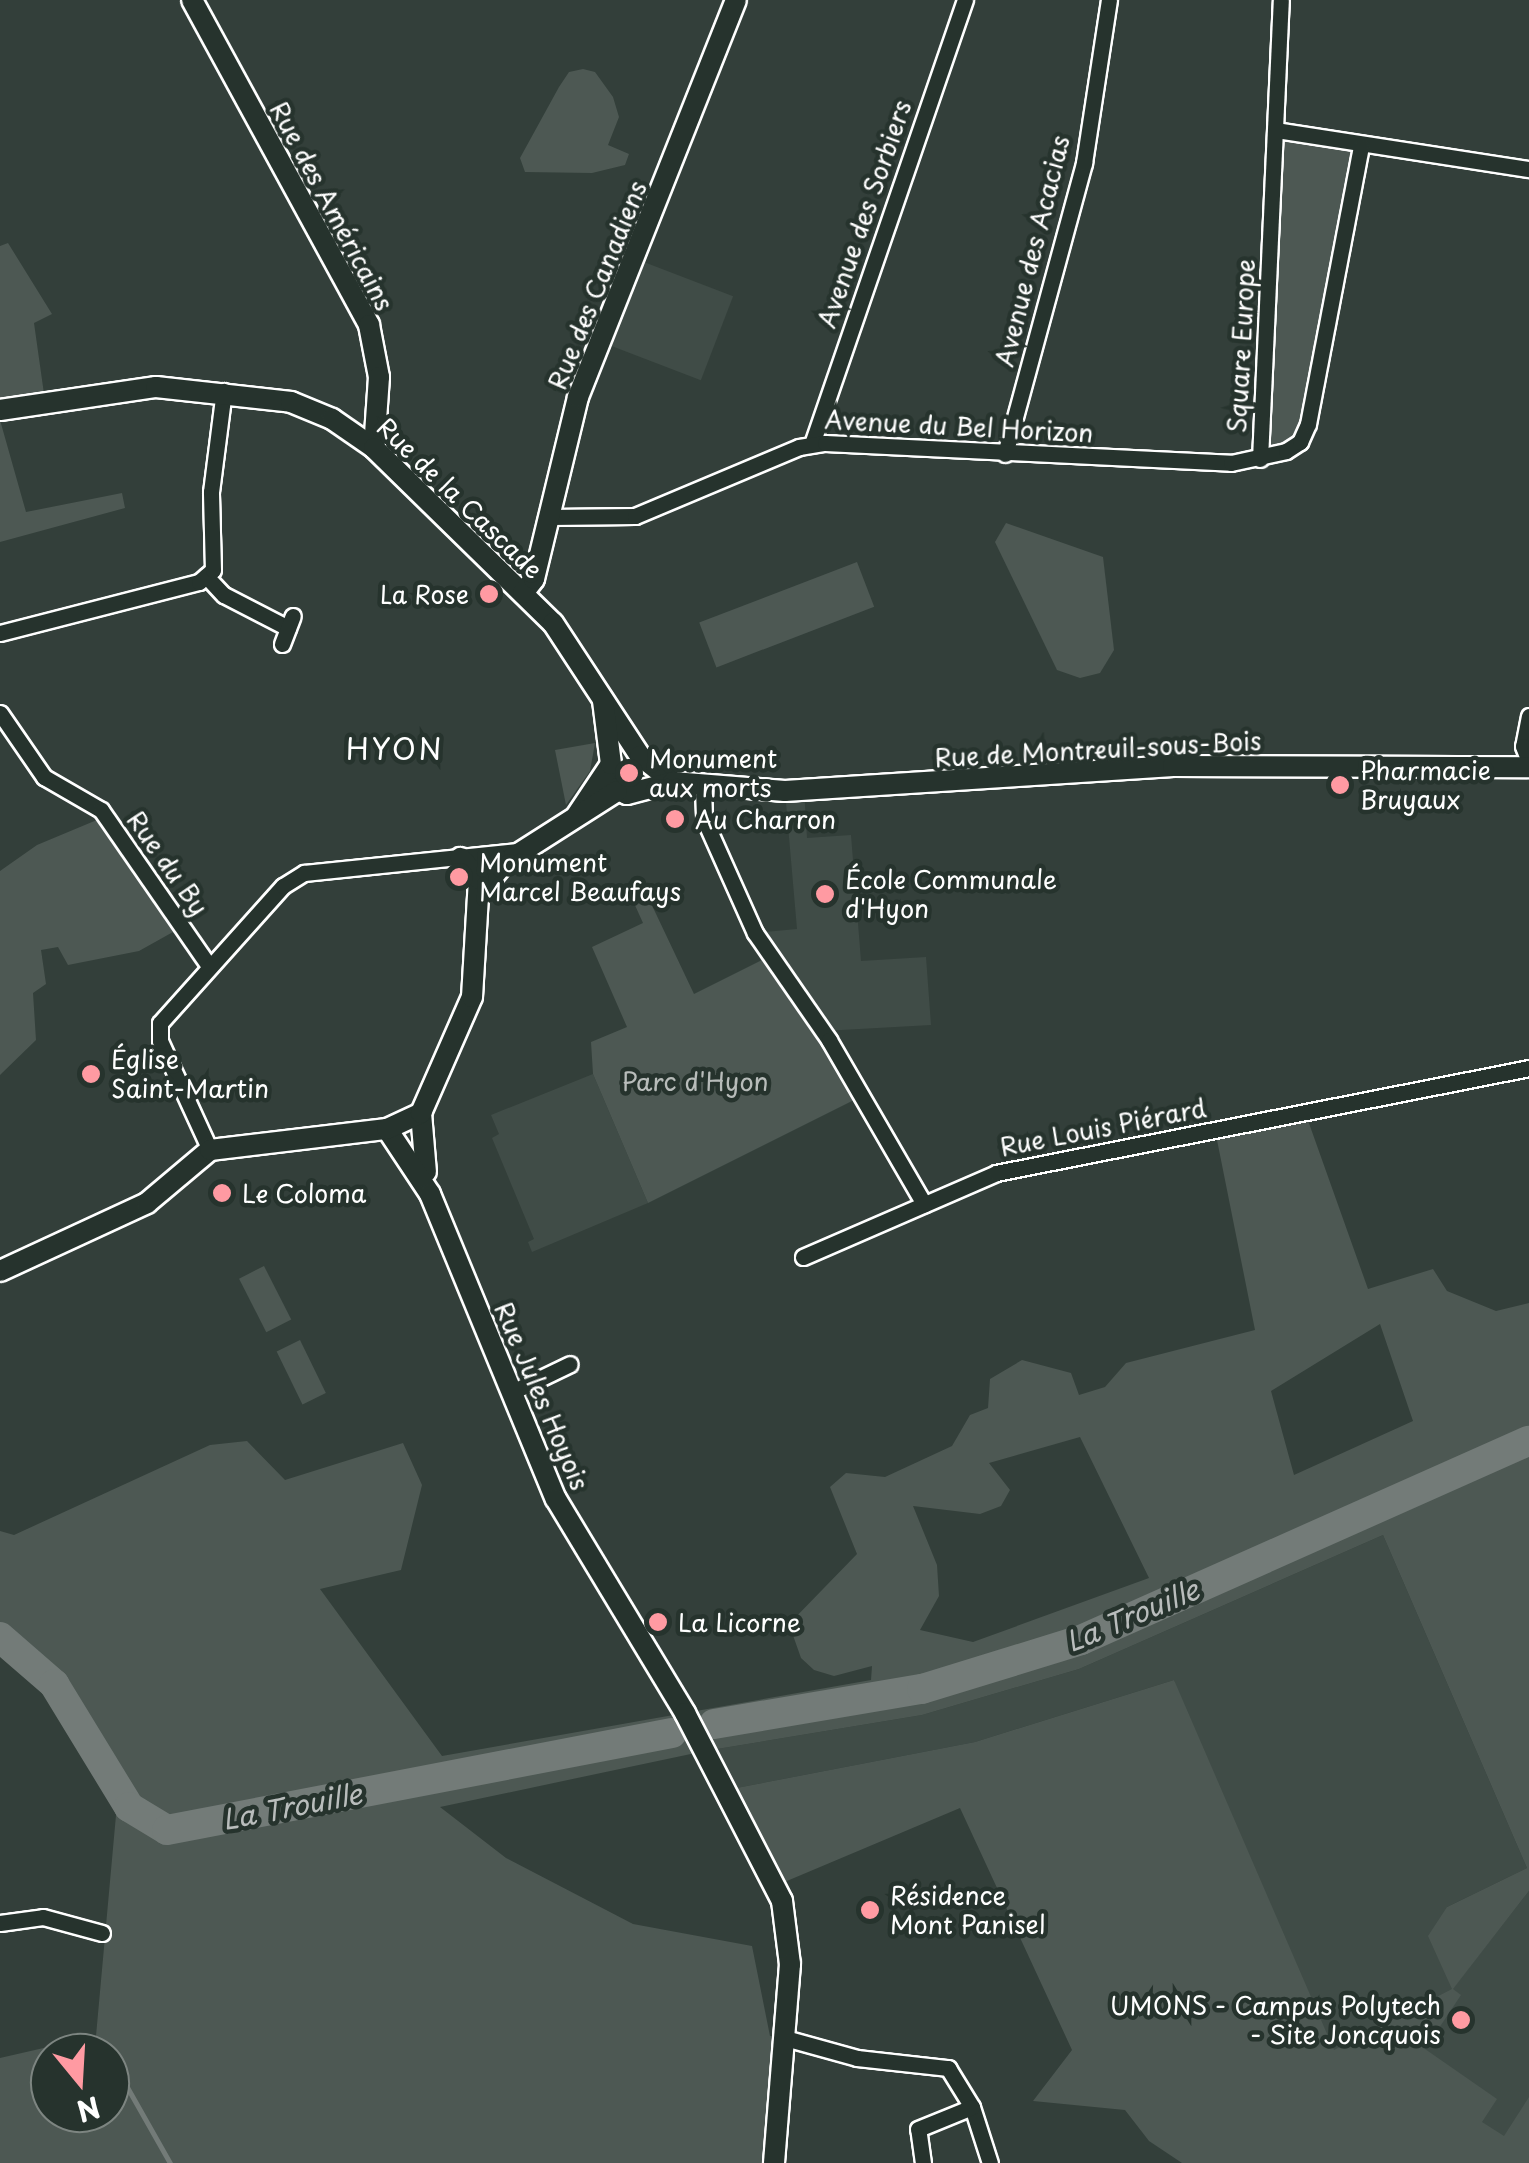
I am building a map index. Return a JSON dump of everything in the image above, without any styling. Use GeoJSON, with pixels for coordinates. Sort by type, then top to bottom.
{"type":"FeatureCollection","features":[{"type":"Feature","properties":{"kind":"street","name":"Rue des Américains"},"geometry":{"type":"LineString","coordinates":[[192,0],[369,325],[379,377],[374,448]]}},
{"type":"Feature","properties":{"kind":"street","name":"Rue des Canadiens"},"geometry":{"type":"LineString","coordinates":[[523,593],[534,579],[578,397],[736,0]]}},
{"type":"Feature","properties":{"kind":"street","name":"Avenue des Sorbiers"},"geometry":{"type":"LineString","coordinates":[[812,444],[965,0]]}},
{"type":"Feature","properties":{"kind":"street","name":"Avenue des Acacias"},"geometry":{"type":"LineString","coordinates":[[1005,454],[1084,163],[1109,0]]}},
{"type":"Feature","properties":{"kind":"street","name":"Square Europe"},"geometry":{"type":"LineString","coordinates":[[1281,0],[1260,459],[1294,448],[1305,434],[1360,147]]}},
{"type":"Feature","properties":{"kind":"street"},"geometry":{"type":"LineString","coordinates":[[1276,130],[1360,147],[1529,169]]}},
{"type":"Feature","properties":{"kind":"street","name":"Rue de la Cascade"},"geometry":{"type":"LineString","coordinates":[[0,410],[141,389],[224,391],[291,402],[332,419],[374,448],[553,623],[645,770]]}},
{"type":"Feature","properties":{"kind":"street"},"geometry":{"type":"LineString","coordinates":[[206,576],[215,550],[210,492],[224,391]]}},
{"type":"Feature","properties":{"kind":"street","name":"Avenue du Bel Horizon"},"geometry":{"type":"LineString","coordinates":[[550,517],[635,516],[812,444],[1005,454],[1260,459]]}},
{"type":"Feature","properties":{"kind":"street"},"geometry":{"type":"LineString","coordinates":[[206,576],[224,595],[290,622],[282,644]]}},
{"type":"Feature","properties":{"kind":"street"},"geometry":{"type":"LineString","coordinates":[[0,633],[206,576]]}},
{"type":"Feature","properties":{"kind":"street"},"geometry":{"type":"LineString","coordinates":[[479,887],[522,851],[576,816],[612,776],[626,753],[645,770],[632,794],[612,776],[603,700]]}},
{"type":"Feature","properties":{"kind":"street","name":"Rue du By"},"geometry":{"type":"LineString","coordinates":[[0,713],[44,777],[101,810],[209,966]]}},
{"type":"Feature","properties":{"kind":"street"},"geometry":{"type":"LineString","coordinates":[[1528,764],[1529,716]]}},
{"type":"Feature","properties":{"kind":"street","name":"Rue de Montreuil-sous-Bois"},"geometry":{"type":"LineString","coordinates":[[645,770],[673,782],[702,788],[785,791],[1173,766],[1528,764]]}},
{"type":"Feature","properties":{"kind":"street"},"geometry":{"type":"LineString","coordinates":[[702,788],[704,819],[755,933],[829,1040],[924,1204]]}},
{"type":"Feature","properties":{"kind":"street"},"geometry":{"type":"LineString","coordinates":[[210,1150],[160,1041],[166,1012],[283,886],[304,873],[522,851]]}},
{"type":"Feature","properties":{"kind":"street"},"geometry":{"type":"LineString","coordinates":[[0,1270],[148,1203],[210,1150],[387,1129],[420,1113],[472,998],[479,887],[461,858]]}},
{"type":"Feature","properties":{"kind":"street","name":"Rue Louis Piérard"},"geometry":{"type":"LineString","coordinates":[[803,1257],[996,1173],[1529,1068]]}},
{"type":"Feature","properties":{"kind":"street","name":"Rue Jules Hoyois"},"geometry":{"type":"LineString","coordinates":[[420,1113],[430,1194]]}},
{"type":"Feature","properties":{"kind":"street","name":"Rue Jules Hoyois"},"geometry":{"type":"LineString","coordinates":[[387,1129],[430,1194],[556,1499],[685,1712],[782,1902],[790,1964],[774,2163]]}},
{"type":"Feature","properties":{"kind":"street"},"geometry":{"type":"LineString","coordinates":[[512,1392],[570,1364]]}},
{"type":"Feature","properties":{"kind":"street"},"geometry":{"type":"LineString","coordinates":[[2,1930],[43,1916],[102,1933]]}},
{"type":"Feature","properties":{"kind":"street"},"geometry":{"type":"LineString","coordinates":[[785,2038],[857,2058],[948,2068],[972,2107],[990,2163]]}},
{"type":"Feature","properties":{"kind":"street"},"geometry":{"type":"LineString","coordinates":[[923,2163],[918,2129],[972,2107]]}},
{"type":"Feature","properties":{"kind":"shaded area"},"geometry":{"type":"Polygon","coordinates":[[[636,259],[733,296],[701,380],[604,343],[636,259]]]}},
{"type":"Feature","properties":{"kind":"shaded area","name":"École Communale d'Hyon"},"geometry":{"type":"Polygon","coordinates":[[[804,790],[807,838],[851,835],[861,961],[926,957],[931,1025],[823,1031],[755,933],[797,929],[785,791],[804,790]]]}},
{"type":"Feature","properties":{"kind":"shaded area"},"geometry":{"type":"Polygon","coordinates":[[[593,1074],[648,1203],[532,1252],[528,1242],[534,1239],[492,1138],[499,1134],[491,1115],[593,1074]]]}},
{"type":"Feature","properties":{"kind":"shaded area"},"geometry":{"type":"Polygon","coordinates":[[[1383,1535],[1527,1868],[1447,1907],[1453,1988],[1529,1891],[1529,2163],[1313,2163],[1174,1680],[975,1742],[726,1790],[705,1751],[922,1715],[1079,1669],[1383,1535]]]}},
{"type":"Feature","properties":{"kind":"green space"},"geometry":{"type":"Polygon","coordinates":[[[569,72],[595,72],[613,97],[619,117],[608,145],[629,154],[625,165],[592,173],[525,172],[520,158],[559,87],[569,72]]]}},
{"type":"Feature","properties":{"kind":"green space"},"geometry":{"type":"Polygon","coordinates":[[[1276,130],[1361,147],[1305,433],[1275,455],[1261,442],[1276,130]]]}},
{"type":"Feature","properties":{"kind":"green space"},"geometry":{"type":"Polygon","coordinates":[[[8,243],[52,314],[34,323],[45,401],[0,410],[0,246],[8,243]]]}},
{"type":"Feature","properties":{"kind":"green space"},"geometry":{"type":"Polygon","coordinates":[[[0,420],[26,512],[122,493],[125,508],[0,542],[0,420]]]}},
{"type":"Feature","properties":{"kind":"green space"},"geometry":{"type":"Polygon","coordinates":[[[1006,523],[1103,557],[1114,650],[1100,673],[1080,678],[1057,670],[995,542],[1006,523]]]}},
{"type":"Feature","properties":{"kind":"green space"},"geometry":{"type":"Polygon","coordinates":[[[857,562],[874,607],[716,667],[699,623],[857,562]]]}},
{"type":"Feature","properties":{"kind":"green space"},"geometry":{"type":"Polygon","coordinates":[[[595,743],[590,771],[566,805],[555,750],[595,743]]]}},
{"type":"Feature","properties":{"kind":"green space"},"geometry":{"type":"Polygon","coordinates":[[[104,817],[173,932],[139,951],[68,965],[58,947],[41,950],[46,984],[33,993],[36,1040],[0,1075],[0,871],[37,845],[104,817]]]}},
{"type":"Feature","properties":{"kind":"green space","name":"Parc d'Hyon"},"geometry":{"type":"Polygon","coordinates":[[[648,897],[694,994],[770,956],[862,1096],[648,1203],[593,1074],[591,1042],[627,1027],[592,947],[643,923],[634,903],[648,897]]]}},
{"type":"Feature","properties":{"kind":"green space"},"geometry":{"type":"Polygon","coordinates":[[[1305,1112],[1368,1289],[1433,1269],[1447,1291],[1496,1311],[1529,1303],[1529,1891],[1453,1989],[1461,1995],[1425,2049],[1497,2099],[1482,2122],[1504,2136],[1529,2097],[1529,2163],[1182,2163],[1149,2141],[1125,2110],[1033,2101],[1072,2050],[960,1808],[775,1886],[726,1790],[975,1742],[1174,1680],[1334,2050],[1452,1989],[1428,1936],[1447,1907],[1527,1868],[1383,1535],[1079,1669],[922,1715],[705,1751],[440,1807],[506,1858],[633,1924],[752,1946],[770,2036],[785,2038],[774,2163],[0,2163],[0,2058],[30,2051],[30,2133],[130,2133],[130,2033],[96,2033],[118,1793],[54,1684],[62,1681],[0,1626],[0,1531],[14,1535],[210,1445],[247,1441],[285,1480],[403,1443],[422,1485],[401,1570],[320,1589],[442,1756],[871,1680],[872,1666],[834,1676],[814,1670],[801,1658],[789,1624],[857,1554],[830,1487],[846,1473],[885,1477],[952,1446],[970,1415],[988,1408],[990,1379],[1022,1360],[1071,1373],[1079,1395],[1105,1387],[1126,1363],[1255,1330],[1215,1130],[1305,1112]],[[1380,1324],[1271,1391],[1294,1475],[1413,1421],[1380,1324]],[[1080,1437],[989,1463],[1010,1490],[1001,1506],[980,1514],[913,1506],[937,1565],[939,1596],[920,1630],[973,1642],[1149,1578],[1080,1437]]]}},
{"type":"Feature","properties":{"kind":"green space"},"geometry":{"type":"Polygon","coordinates":[[[264,1266],[291,1319],[266,1332],[239,1279],[264,1266]]]}},
{"type":"Feature","properties":{"kind":"green space"},"geometry":{"type":"Polygon","coordinates":[[[300,1340],[326,1393],[302,1404],[277,1351],[300,1340]]]}},
{"type":"Feature","properties":{"kind":"waterway","name":"La Trouille"},"geometry":{"type":"LineString","coordinates":[[714,1724],[922,1689],[1081,1640],[1529,1441]]}},
{"type":"Feature","properties":{"kind":"waterway","name":"La Trouille"},"geometry":{"type":"LineString","coordinates":[[0,1637],[54,1684],[129,1807],[167,1830],[672,1733]]}},
{"type":"Feature","properties":{"kind":"waterway"},"geometry":{"type":"LineString","coordinates":[[130,2092],[170,2163]]}},
{"type":"Feature","properties":{"kind":"place","name":"La Rose"},"geometry":{"type":"Point","coordinates":[489,594]}},
{"type":"Feature","properties":{"kind":"place","name":"Monument aux morts"},"geometry":{"type":"Point","coordinates":[629,773]}},
{"type":"Feature","properties":{"kind":"place","name":"Pharmacie Bruyaux"},"geometry":{"type":"Point","coordinates":[1340,785]}},
{"type":"Feature","properties":{"kind":"place","name":"Au Charron"},"geometry":{"type":"Point","coordinates":[675,819]}},
{"type":"Feature","properties":{"kind":"place","name":"Monument Marcel Beaufays"},"geometry":{"type":"Point","coordinates":[459,877]}},
{"type":"Feature","properties":{"kind":"place","name":"École Communale d'Hyon"},"geometry":{"type":"Point","coordinates":[825,894]}},
{"type":"Feature","properties":{"kind":"place","name":"Église Saint-Martin"},"geometry":{"type":"Point","coordinates":[91,1074]}},
{"type":"Feature","properties":{"kind":"place","name":"Le Coloma"},"geometry":{"type":"Point","coordinates":[222,1193]}},
{"type":"Feature","properties":{"kind":"place","name":"La Licorne"},"geometry":{"type":"Point","coordinates":[658,1622]}},
{"type":"Feature","properties":{"kind":"place","name":"Résidence Mont Panisel"},"geometry":{"type":"Point","coordinates":[870,1910]}},
{"type":"Feature","properties":{"kind":"place","name":"UMONS - Campus Polytech - Site Joncquois"},"geometry":{"type":"Point","coordinates":[1461,2020]}},
{"type":"Feature","properties":{"kind":"district","name":"HYON"},"geometry":{"type":"Point","coordinates":[395,748]}}]}
